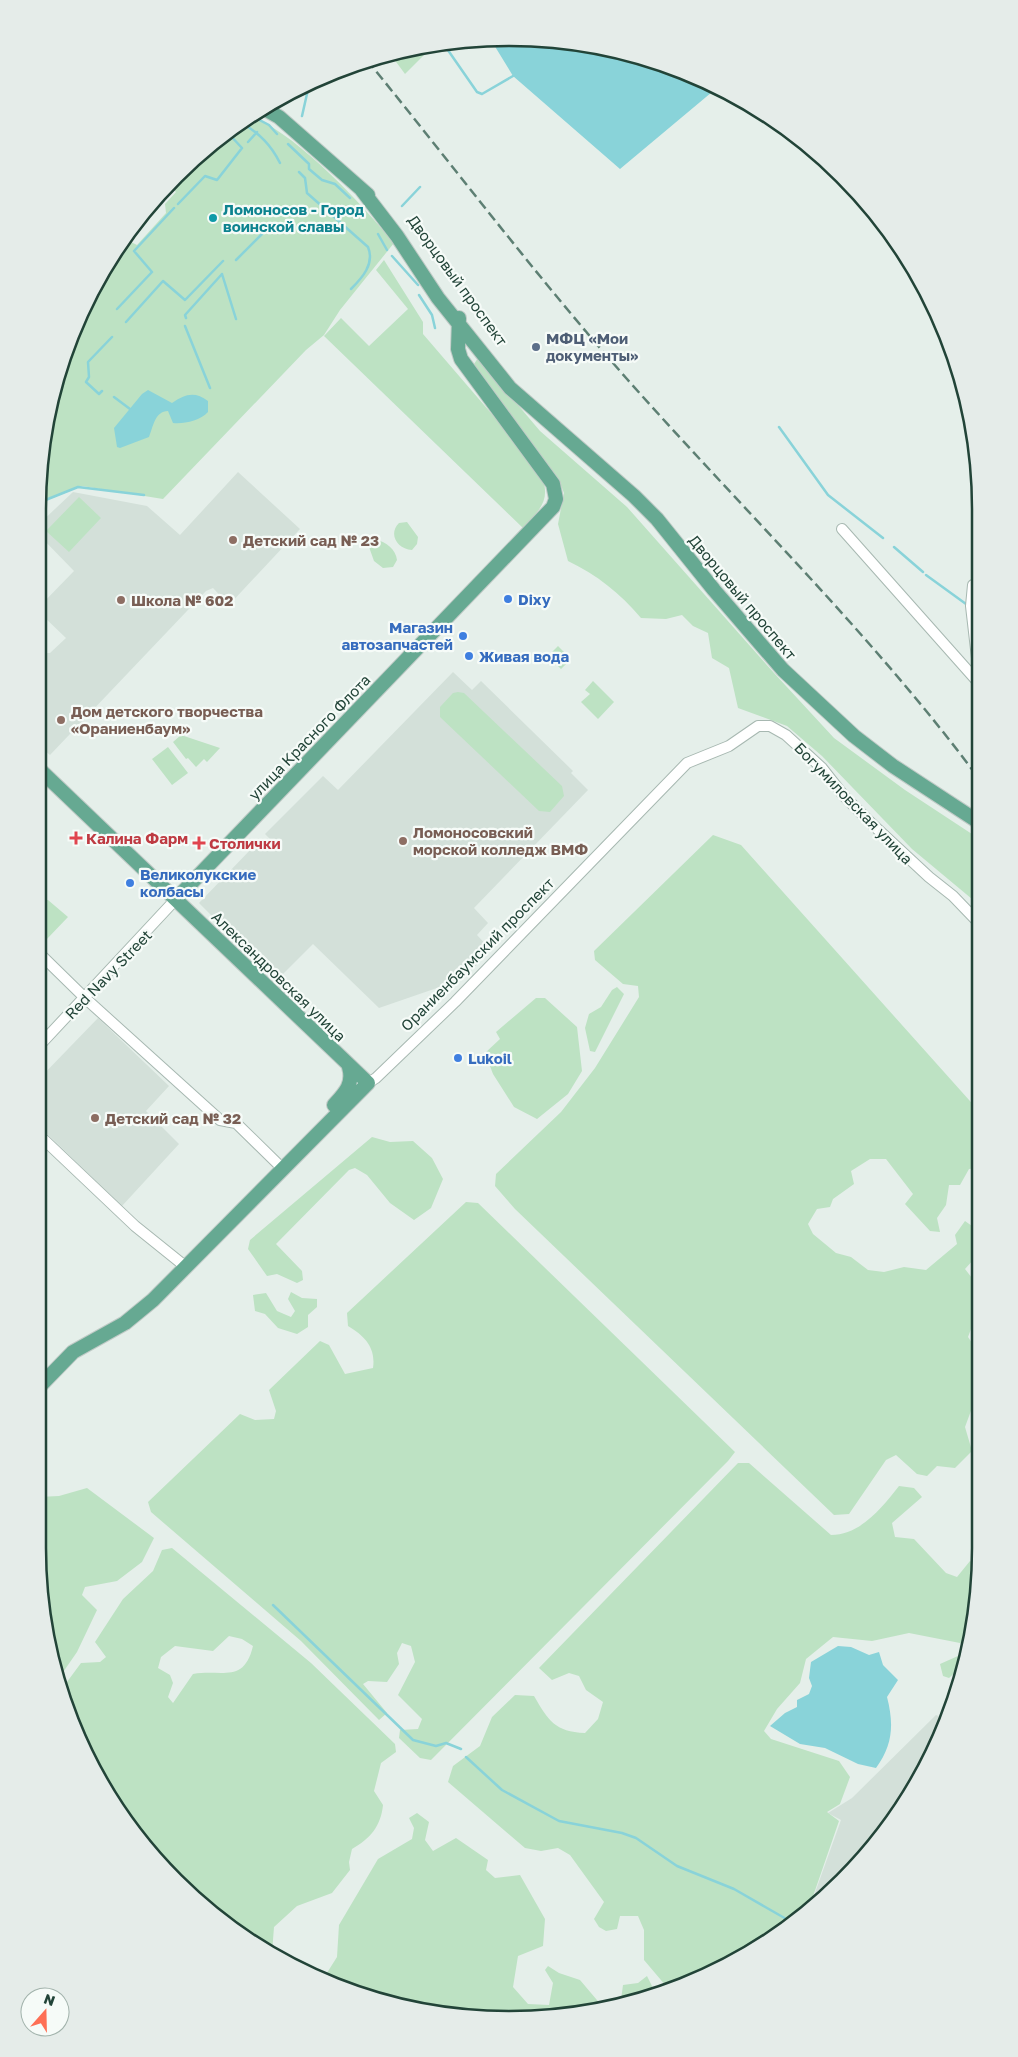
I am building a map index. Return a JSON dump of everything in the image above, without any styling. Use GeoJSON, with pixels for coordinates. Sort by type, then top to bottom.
{"type":"FeatureCollection","features":[{"type":"Feature","properties":{"kind":"main road","name":"Дворцовый проспект"},"geometry":{"type":"LineString","coordinates":[[271,112],[279,117],[361,189],[460,324],[510,388],[634,496],[657,519],[765,651],[854,736],[893,766],[972,816]]}},
{"type":"Feature","properties":{"kind":"main road","name":"Дворцовый проспект"},"geometry":{"type":"LineString","coordinates":[[460,324],[516,386],[520,396]]}},
{"type":"Feature","properties":{"kind":"main road","name":"улица Красного Флота"},"geometry":{"type":"LineString","coordinates":[[176,899],[553,507],[556,499],[554,484],[478,383],[459,354],[460,324]]}},
{"type":"Feature","properties":{"kind":"main road","name":"Дворцовый проспект"},"geometry":{"type":"LineString","coordinates":[[478,383],[469,363],[474,355],[484,354]]}},
{"type":"Feature","properties":{"kind":"main road","name":"Александровская улица"},"geometry":{"type":"LineString","coordinates":[[46,776],[349,1067],[368,1083]]}},
{"type":"Feature","properties":{"kind":"main road"},"geometry":{"type":"LineString","coordinates":[[349,1067],[351,1081]]}},
{"type":"Feature","properties":{"kind":"main road","name":"Ораниенбаумский проспект"},"geometry":{"type":"LineString","coordinates":[[280,1166],[345,1093],[351,1081]]}},
{"type":"Feature","properties":{"kind":"main road","name":"Ораниенбаумский проспект"},"geometry":{"type":"LineString","coordinates":[[46,1373],[77,1342],[114,1320],[182,1264],[280,1166],[368,1083]]}},
{"type":"Feature","properties":{"kind":"main road","name":"Ораниенбаумский проспект"},"geometry":{"type":"LineString","coordinates":[[46,1380],[73,1352],[134,1316],[153,1300],[182,1264]]}},
{"type":"Feature","properties":{"kind":"street"},"geometry":{"type":"LineString","coordinates":[[842,530],[972,674]]}},
{"type":"Feature","properties":{"kind":"street"},"geometry":{"type":"LineString","coordinates":[[972,596],[972,615]]}},
{"type":"Feature","properties":{"kind":"street","name":"Богумиловская улица"},"geometry":{"type":"LineString","coordinates":[[745,736],[758,726],[770,726],[802,747],[872,824],[928,877],[953,896],[972,916]]}},
{"type":"Feature","properties":{"kind":"street","name":"Ораниенбаумский проспект"},"geometry":{"type":"LineString","coordinates":[[368,1083],[376,1078],[455,1002],[687,763],[713,754],[745,736]]}},
{"type":"Feature","properties":{"kind":"street","name":"Red Navy Street"},"geometry":{"type":"LineString","coordinates":[[46,1039],[176,899]]}},
{"type":"Feature","properties":{"kind":"street"},"geometry":{"type":"LineString","coordinates":[[46,960],[85,998],[220,1120],[236,1123],[280,1166]]}},
{"type":"Feature","properties":{"kind":"street"},"geometry":{"type":"LineString","coordinates":[[351,1081],[368,1083]]}},
{"type":"Feature","properties":{"kind":"street"},"geometry":{"type":"LineString","coordinates":[[46,1142],[135,1226],[182,1264]]}},
{"type":"Feature","properties":{"kind":"shaded area","name":"Школа № 602"},"geometry":{"type":"Polygon","coordinates":[[[238,472],[300,529],[229,605],[213,588],[206,591],[50,755],[46,752],[46,653],[50,653],[66,638],[46,619],[46,600],[74,571],[46,542],[46,517],[73,492],[147,506],[180,535],[238,472]]]}},
{"type":"Feature","properties":{"kind":"shaded area","name":"Ломоносовский морской колледж ВМФ"},"geometry":{"type":"Polygon","coordinates":[[[453,672],[472,690],[481,681],[573,771],[571,773],[588,790],[474,908],[488,923],[477,935],[491,950],[463,979],[379,1008],[313,944],[278,979],[219,922],[221,920],[216,915],[213,917],[199,903],[254,846],[259,850],[270,839],[265,834],[323,776],[338,790],[453,672]]]}},
{"type":"Feature","properties":{"kind":"shaded area","name":"Детский сад № 32"},"geometry":{"type":"Polygon","coordinates":[[[98,1018],[169,1086],[146,1111],[179,1144],[122,1206],[46,1133],[46,1072],[98,1018]]]}},
{"type":"Feature","properties":{"kind":"shaded area"},"geometry":{"type":"Polygon","coordinates":[[[936,1715],[940,1717],[924,1753],[894,1805],[857,1853],[814,1896],[841,1820],[828,1813],[852,1798],[936,1715]]]}},
{"type":"Feature","properties":{"kind":"green space"},"geometry":{"type":"Polygon","coordinates":[[[425,54],[405,74],[395,61],[425,54]]]}},
{"type":"Feature","properties":{"kind":"green space"},"geometry":{"type":"Polygon","coordinates":[[[259,120],[290,140],[329,172],[394,243],[340,310],[324,335],[306,350],[163,499],[82,486],[46,501],[50,449],[55,419],[62,389],[81,332],[94,304],[124,252],[131,242],[137,245],[166,213],[165,204],[176,192],[174,190],[204,161],[259,120]]]}},
{"type":"Feature","properties":{"kind":"green space"},"geometry":{"type":"Polygon","coordinates":[[[384,260],[423,322],[423,334],[539,469],[543,479],[545,495],[536,514],[523,528],[324,336],[341,318],[369,346],[408,309],[376,270],[384,260]]]}},
{"type":"Feature","properties":{"kind":"green space"},"geometry":{"type":"Polygon","coordinates":[[[478,358],[540,431],[627,507],[834,738],[905,790],[972,834],[972,899],[912,849],[822,756],[787,726],[738,708],[729,668],[712,658],[708,633],[693,626],[682,615],[666,619],[641,618],[608,585],[568,561],[558,524],[564,493],[558,478],[487,386],[474,364],[478,358]]]}},
{"type":"Feature","properties":{"kind":"green space"},"geometry":{"type":"Polygon","coordinates":[[[79,497],[101,518],[69,552],[46,531],[79,497]]]}},
{"type":"Feature","properties":{"kind":"green space"},"geometry":{"type":"Polygon","coordinates":[[[407,522],[418,537],[417,544],[412,550],[398,544],[394,536],[399,523],[407,522]]]}},
{"type":"Feature","properties":{"kind":"green space"},"geometry":{"type":"Polygon","coordinates":[[[376,540],[387,544],[395,553],[397,560],[393,567],[383,568],[374,561],[369,547],[376,540]]]}},
{"type":"Feature","properties":{"kind":"green space"},"geometry":{"type":"Polygon","coordinates":[[[558,646],[571,659],[561,669],[548,656],[558,646]]]}},
{"type":"Feature","properties":{"kind":"green space"},"geometry":{"type":"Polygon","coordinates":[[[593,681],[614,702],[598,719],[581,702],[590,694],[585,690],[593,681]]]}},
{"type":"Feature","properties":{"kind":"green space"},"geometry":{"type":"Polygon","coordinates":[[[453,693],[464,693],[562,786],[564,796],[550,812],[539,811],[440,717],[440,707],[453,693]]]}},
{"type":"Feature","properties":{"kind":"green space"},"geometry":{"type":"Polygon","coordinates":[[[181,735],[220,748],[207,762],[204,759],[196,767],[188,758],[186,759],[173,742],[181,735]]]}},
{"type":"Feature","properties":{"kind":"green space"},"geometry":{"type":"Polygon","coordinates":[[[168,747],[188,773],[172,785],[152,759],[168,747]]]}},
{"type":"Feature","properties":{"kind":"green space"},"geometry":{"type":"Polygon","coordinates":[[[713,835],[741,845],[972,1103],[972,1169],[969,1169],[960,1185],[949,1185],[946,1205],[937,1218],[940,1232],[930,1231],[905,1204],[913,1194],[886,1159],[870,1159],[851,1171],[854,1184],[833,1199],[830,1207],[817,1209],[808,1224],[813,1234],[836,1253],[851,1257],[868,1270],[884,1272],[904,1267],[926,1270],[957,1244],[955,1235],[965,1221],[972,1226],[972,1261],[965,1269],[972,1278],[972,1326],[968,1337],[972,1343],[972,1408],[965,1427],[972,1451],[955,1468],[937,1466],[927,1476],[917,1474],[896,1455],[886,1460],[849,1514],[834,1515],[515,1209],[495,1186],[496,1174],[561,1112],[595,1068],[639,997],[638,986],[623,984],[595,960],[594,951],[713,835]]]}},
{"type":"Feature","properties":{"kind":"green space"},"geometry":{"type":"Polygon","coordinates":[[[46,900],[68,917],[46,940],[46,900]]]}},
{"type":"Feature","properties":{"kind":"green space"},"geometry":{"type":"Polygon","coordinates":[[[617,987],[624,994],[595,1052],[590,1051],[585,1028],[589,1014],[601,1007],[612,990],[617,987]]]}},
{"type":"Feature","properties":{"kind":"green space"},"geometry":{"type":"Polygon","coordinates":[[[536,998],[545,998],[577,1027],[582,1071],[568,1094],[537,1119],[514,1107],[493,1074],[485,1053],[500,1039],[496,1032],[536,998]]]}},
{"type":"Feature","properties":{"kind":"green space"},"geometry":{"type":"Polygon","coordinates":[[[372,1137],[390,1142],[413,1141],[432,1158],[443,1179],[431,1208],[414,1220],[390,1203],[367,1175],[355,1168],[349,1170],[276,1244],[302,1271],[303,1280],[297,1283],[277,1274],[267,1276],[248,1249],[250,1240],[372,1137]]]}},
{"type":"Feature","properties":{"kind":"green space"},"geometry":{"type":"Polygon","coordinates":[[[466,1202],[478,1203],[735,1452],[431,1760],[420,1758],[399,1738],[400,1730],[418,1729],[422,1719],[398,1695],[415,1662],[411,1646],[402,1643],[397,1653],[399,1664],[387,1682],[368,1681],[363,1684],[387,1713],[379,1720],[301,1641],[151,1512],[148,1502],[240,1414],[255,1420],[274,1419],[276,1411],[269,1390],[320,1341],[329,1345],[345,1374],[373,1368],[371,1349],[360,1334],[348,1326],[347,1313],[466,1202]]]}},
{"type":"Feature","properties":{"kind":"green space"},"geometry":{"type":"Polygon","coordinates":[[[291,1292],[302,1298],[317,1299],[317,1307],[308,1315],[308,1327],[297,1334],[278,1328],[265,1314],[255,1311],[253,1295],[266,1293],[277,1311],[291,1317],[295,1311],[288,1299],[291,1292]]]}},
{"type":"Feature","properties":{"kind":"green space"},"geometry":{"type":"Polygon","coordinates":[[[738,1463],[749,1463],[831,1535],[842,1534],[870,1519],[899,1486],[914,1488],[922,1497],[892,1523],[895,1537],[914,1539],[946,1573],[957,1577],[970,1561],[972,1562],[968,1608],[962,1644],[909,1633],[872,1641],[833,1637],[806,1659],[800,1683],[777,1709],[764,1731],[771,1739],[839,1761],[850,1777],[840,1804],[827,1812],[839,1821],[813,1897],[766,1933],[740,1949],[686,1976],[664,1984],[644,1960],[644,1930],[638,1916],[620,1916],[617,1929],[606,1931],[599,1927],[594,1919],[604,1902],[570,1855],[558,1848],[541,1851],[525,1848],[448,1782],[453,1766],[480,1746],[492,1717],[515,1695],[534,1696],[548,1718],[566,1730],[585,1733],[598,1719],[603,1702],[586,1690],[579,1676],[569,1673],[552,1680],[539,1668],[738,1463]]]}},
{"type":"Feature","properties":{"kind":"green space"},"geometry":{"type":"Polygon","coordinates":[[[87,1488],[154,1538],[142,1562],[117,1581],[85,1587],[82,1595],[97,1610],[77,1652],[63,1672],[50,1608],[46,1548],[46,1497],[59,1496],[87,1488]]]}},
{"type":"Feature","properties":{"kind":"green space"},"geometry":{"type":"Polygon","coordinates":[[[172,1548],[311,1663],[395,1744],[396,1752],[381,1763],[374,1791],[383,1805],[380,1819],[374,1831],[352,1849],[349,1862],[350,1870],[332,1893],[297,1906],[274,1927],[273,1946],[227,1915],[204,1896],[161,1853],[142,1830],[124,1805],[94,1753],[71,1697],[67,1683],[81,1663],[100,1662],[106,1657],[95,1642],[123,1599],[153,1571],[162,1550],[172,1548]],[[229,1636],[213,1651],[175,1646],[161,1657],[158,1668],[170,1675],[173,1683],[168,1697],[173,1703],[193,1674],[222,1673],[238,1670],[244,1666],[249,1658],[253,1646],[242,1639],[229,1636]]]}},
{"type":"Feature","properties":{"kind":"green space"},"geometry":{"type":"Polygon","coordinates":[[[959,1656],[954,1673],[949,1678],[943,1676],[940,1664],[959,1656]]]}},
{"type":"Feature","properties":{"kind":"green space"},"geometry":{"type":"Polygon","coordinates":[[[417,1813],[429,1822],[425,1840],[433,1851],[456,1838],[488,1860],[486,1870],[495,1878],[520,1875],[545,1919],[543,1946],[518,1956],[513,1987],[528,2004],[549,2005],[553,1983],[545,1970],[548,1966],[559,1973],[580,1980],[599,2002],[539,2010],[509,2011],[449,2007],[389,1995],[327,1973],[337,1957],[339,1925],[378,1859],[412,1839],[414,1828],[409,1818],[417,1813]]]}},
{"type":"Feature","properties":{"kind":"green space"},"geometry":{"type":"Polygon","coordinates":[[[647,1976],[653,1988],[621,1997],[623,1985],[638,1983],[647,1976]]]}},
{"type":"Feature","properties":{"kind":"water"},"geometry":{"type":"Polygon","coordinates":[[[495,46],[539,47],[599,55],[658,71],[711,93],[620,169],[513,76],[495,46]]]}},
{"type":"Feature","properties":{"kind":"water"},"geometry":{"type":"Polygon","coordinates":[[[148,390],[172,403],[181,397],[199,396],[208,401],[208,412],[196,420],[173,423],[168,411],[164,412],[155,420],[149,437],[120,448],[117,447],[114,428],[142,394],[148,390]]]}},
{"type":"Feature","properties":{"kind":"water"},"geometry":{"type":"Polygon","coordinates":[[[838,1646],[851,1647],[869,1655],[879,1652],[883,1665],[898,1680],[887,1697],[891,1716],[889,1743],[876,1768],[858,1764],[825,1748],[800,1744],[770,1726],[785,1713],[797,1707],[797,1700],[809,1694],[812,1686],[809,1678],[811,1662],[838,1646]]]}},
{"type":"Feature","properties":{"kind":"waterway"},"geometry":{"type":"LineString","coordinates":[[448,50],[477,92],[482,94],[513,76]]}},
{"type":"Feature","properties":{"kind":"waterway"},"geometry":{"type":"LineString","coordinates":[[302,116],[307,92]]}},
{"type":"Feature","properties":{"kind":"waterway"},"geometry":{"type":"LineString","coordinates":[[259,120],[269,125],[277,134]]}},
{"type":"Feature","properties":{"kind":"waterway"},"geometry":{"type":"LineString","coordinates":[[248,127],[264,140],[280,163]]}},
{"type":"Feature","properties":{"kind":"waterway"},"geometry":{"type":"LineString","coordinates":[[248,142],[257,132]]}},
{"type":"Feature","properties":{"kind":"waterway"},"geometry":{"type":"LineString","coordinates":[[178,204],[205,176],[217,180],[242,148],[233,138]]}},
{"type":"Feature","properties":{"kind":"waterway"},"geometry":{"type":"LineString","coordinates":[[288,144],[309,164],[309,169],[322,180],[335,184],[350,198]]}},
{"type":"Feature","properties":{"kind":"waterway"},"geometry":{"type":"LineString","coordinates":[[299,172],[305,178],[307,193],[368,247],[370,253],[369,265],[351,289]]}},
{"type":"Feature","properties":{"kind":"waterway"},"geometry":{"type":"LineString","coordinates":[[402,206],[420,187]]}},
{"type":"Feature","properties":{"kind":"waterway"},"geometry":{"type":"LineString","coordinates":[[117,309],[152,272],[134,251],[174,208]]}},
{"type":"Feature","properties":{"kind":"waterway"},"geometry":{"type":"LineString","coordinates":[[236,260],[262,234]]}},
{"type":"Feature","properties":{"kind":"waterway"},"geometry":{"type":"LineString","coordinates":[[378,234],[387,250]]}},
{"type":"Feature","properties":{"kind":"waterway"},"geometry":{"type":"LineString","coordinates":[[392,256],[418,285]]}},
{"type":"Feature","properties":{"kind":"waterway"},"geometry":{"type":"LineString","coordinates":[[126,322],[163,281],[185,300],[223,261]]}},
{"type":"Feature","properties":{"kind":"waterway"},"geometry":{"type":"LineString","coordinates":[[222,274],[236,319]]}},
{"type":"Feature","properties":{"kind":"waterway"},"geometry":{"type":"LineString","coordinates":[[186,318],[185,315],[222,274]]}},
{"type":"Feature","properties":{"kind":"waterway"},"geometry":{"type":"LineString","coordinates":[[419,295],[432,315],[435,328]]}},
{"type":"Feature","properties":{"kind":"waterway"},"geometry":{"type":"LineString","coordinates":[[185,326],[210,388]]}},
{"type":"Feature","properties":{"kind":"waterway"},"geometry":{"type":"LineString","coordinates":[[102,391],[99,394],[86,382],[89,377],[88,362],[112,337]]}},
{"type":"Feature","properties":{"kind":"waterway"},"geometry":{"type":"LineString","coordinates":[[114,397],[130,409]]}},
{"type":"Feature","properties":{"kind":"waterway"},"geometry":{"type":"LineString","coordinates":[[779,427],[828,495],[883,538]]}},
{"type":"Feature","properties":{"kind":"waterway"},"geometry":{"type":"LineString","coordinates":[[46,500],[78,487],[144,495]]}},
{"type":"Feature","properties":{"kind":"waterway"},"geometry":{"type":"LineString","coordinates":[[894,547],[923,572]]}},
{"type":"Feature","properties":{"kind":"waterway"},"geometry":{"type":"LineString","coordinates":[[926,575],[966,604]]}},
{"type":"Feature","properties":{"kind":"waterway"},"geometry":{"type":"LineString","coordinates":[[273,1605],[413,1740],[436,1746],[446,1743],[461,1749]]}},
{"type":"Feature","properties":{"kind":"waterway"},"geometry":{"type":"LineString","coordinates":[[466,1757],[502,1790],[559,1821],[622,1833],[636,1838],[677,1866],[734,1889],[786,1919]]}},
{"type":"Feature","properties":{"kind":"railway"},"geometry":{"type":"LineString","coordinates":[[373,67],[593,340],[671,428],[851,623],[937,724],[972,770]]}},
{"type":"Feature","properties":{"kind":"place","name":"Ломоносов - Город воинской славы"},"geometry":{"type":"Point","coordinates":[213,218]}},
{"type":"Feature","properties":{"kind":"place","name":"МФЦ «Мои документы»"},"geometry":{"type":"Point","coordinates":[536,347]}},
{"type":"Feature","properties":{"kind":"place","name":"Детский сад № 23"},"geometry":{"type":"Point","coordinates":[233,540]}},
{"type":"Feature","properties":{"kind":"place","name":"Dixy"},"geometry":{"type":"Point","coordinates":[508,599]}},
{"type":"Feature","properties":{"kind":"place","name":"Школа № 602"},"geometry":{"type":"Point","coordinates":[121,600]}},
{"type":"Feature","properties":{"kind":"place","name":"Магазин автозапчастей"},"geometry":{"type":"Point","coordinates":[463,636]}},
{"type":"Feature","properties":{"kind":"place","name":"Живая вода"},"geometry":{"type":"Point","coordinates":[469,656]}},
{"type":"Feature","properties":{"kind":"place","name":"Дом детского творчества «Ораниенбаум»"},"geometry":{"type":"Point","coordinates":[61,720]}},
{"type":"Feature","properties":{"kind":"place","name":"Калина Фарм"},"geometry":{"type":"Point","coordinates":[76,838]}},
{"type":"Feature","properties":{"kind":"place","name":"Ломоносовский морской колледж ВМФ"},"geometry":{"type":"Point","coordinates":[403,841]}},
{"type":"Feature","properties":{"kind":"place","name":"Столички"},"geometry":{"type":"Point","coordinates":[199,843]}},
{"type":"Feature","properties":{"kind":"place","name":"Великолукские колбасы"},"geometry":{"type":"Point","coordinates":[130,883]}},
{"type":"Feature","properties":{"kind":"place","name":"Lukoil"},"geometry":{"type":"Point","coordinates":[458,1058]}},
{"type":"Feature","properties":{"kind":"place","name":"Детский сад № 32"},"geometry":{"type":"Point","coordinates":[95,1118]}}]}
